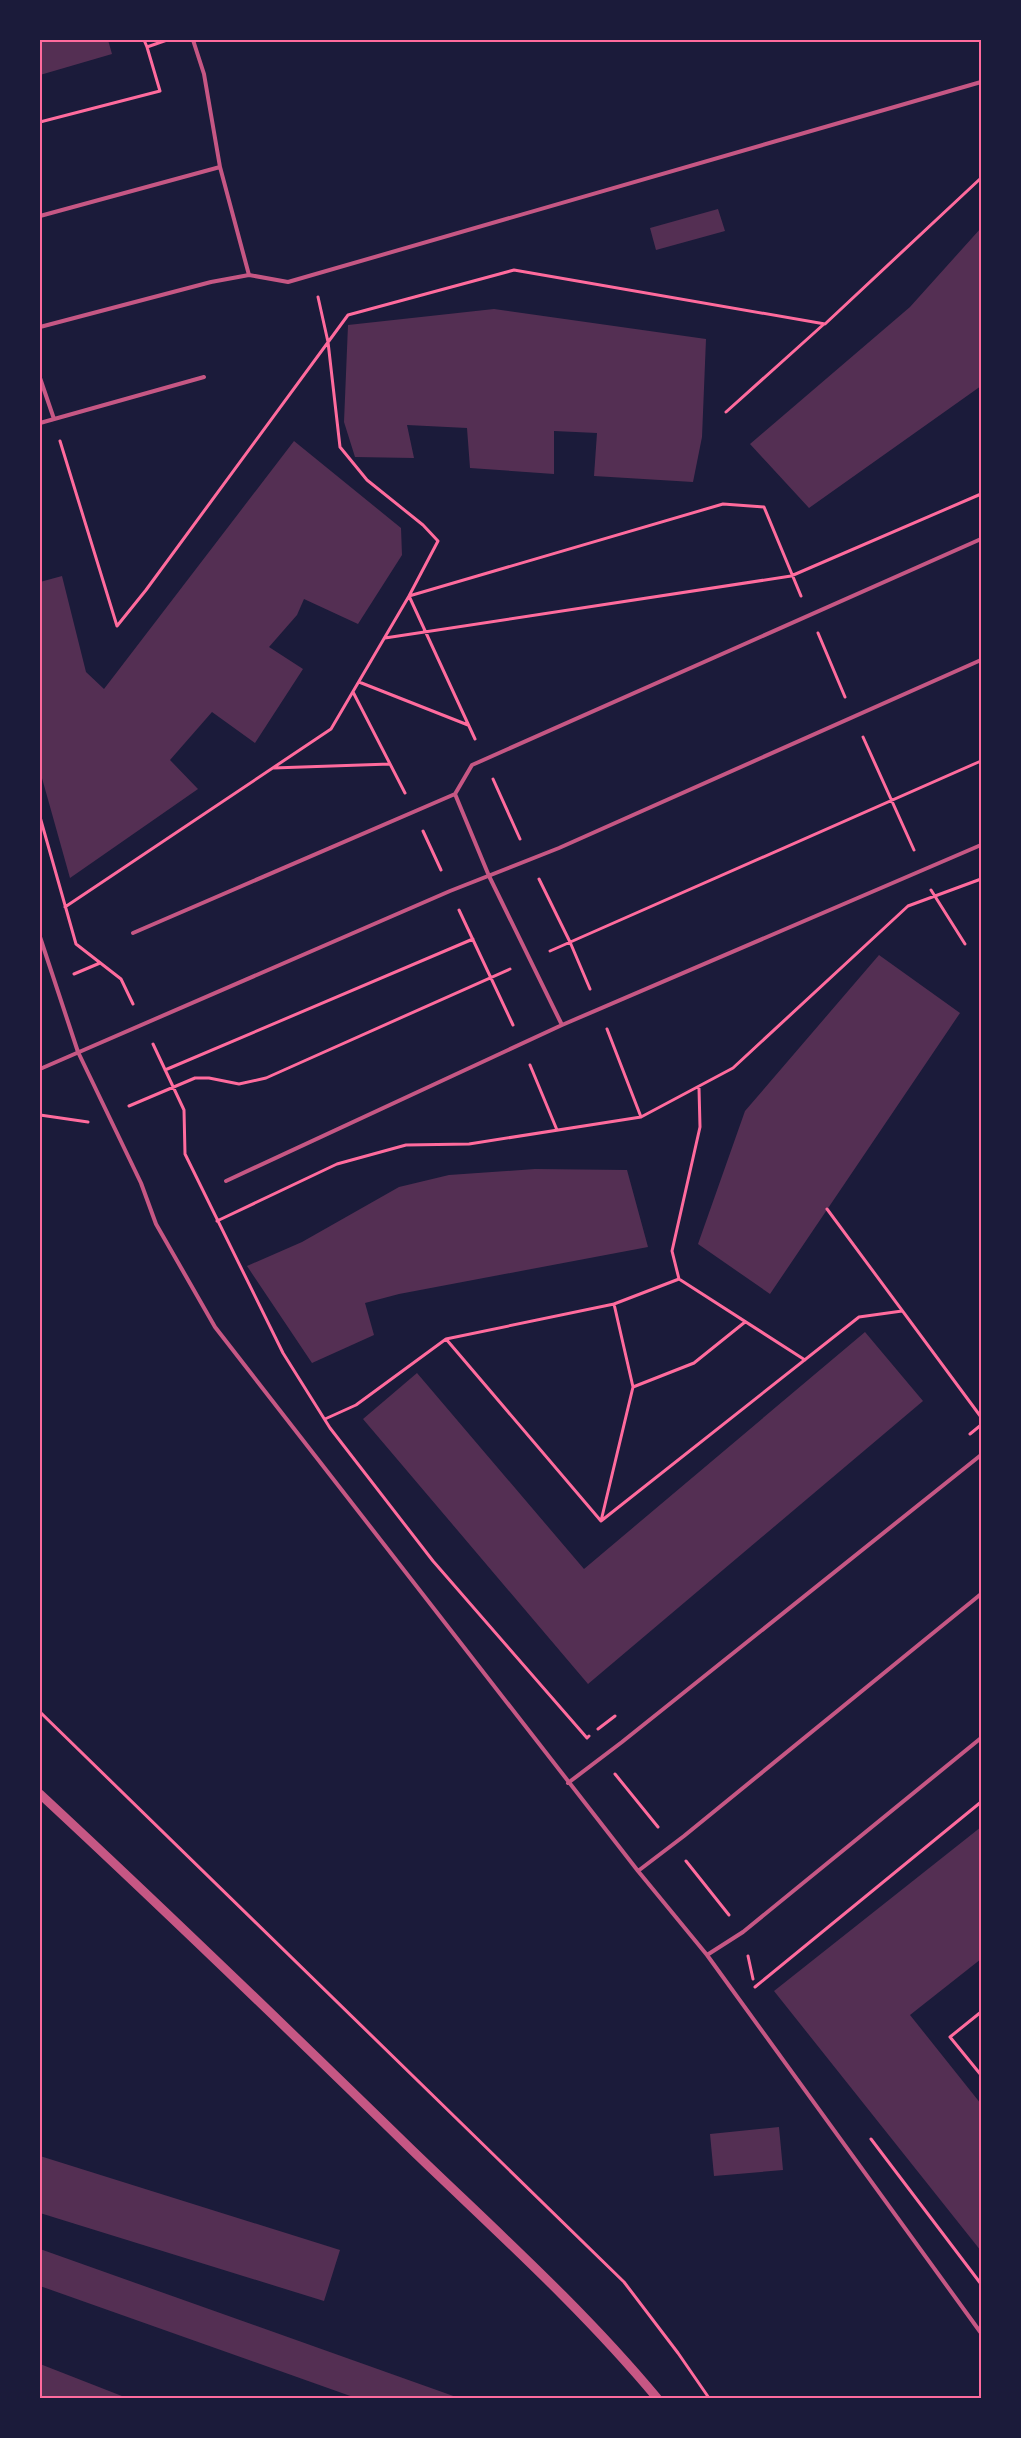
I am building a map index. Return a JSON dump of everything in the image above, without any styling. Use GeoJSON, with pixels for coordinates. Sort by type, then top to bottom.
{"type":"FeatureCollection","features":[{"type":"Feature","properties":{"kind":"street"},"geometry":{"type":"LineString","coordinates":[[40,1794],[146,1893],[618,2351],[657,2398]]}},
{"type":"Feature","properties":{"kind":"lane"},"geometry":{"type":"LineString","coordinates":[[193,40],[204,74],[220,168],[249,275]]}},
{"type":"Feature","properties":{"kind":"lane"},"geometry":{"type":"LineString","coordinates":[[40,327],[211,282],[249,275],[288,282],[981,82]]}},
{"type":"Feature","properties":{"kind":"lane"},"geometry":{"type":"LineString","coordinates":[[40,216],[220,168]]}},
{"type":"Feature","properties":{"kind":"lane"},"geometry":{"type":"LineString","coordinates":[[40,423],[204,377]]}},
{"type":"Feature","properties":{"kind":"lane"},"geometry":{"type":"LineString","coordinates":[[40,378],[54,419]]}},
{"type":"Feature","properties":{"kind":"lane"},"geometry":{"type":"LineString","coordinates":[[133,933],[455,794],[472,765],[981,539]]}},
{"type":"Feature","properties":{"kind":"lane"},"geometry":{"type":"LineString","coordinates":[[40,1069],[489,876],[559,848],[981,660]]}},
{"type":"Feature","properties":{"kind":"lane"},"geometry":{"type":"LineString","coordinates":[[455,794],[489,876],[562,1026]]}},
{"type":"Feature","properties":{"kind":"lane"},"geometry":{"type":"LineString","coordinates":[[226,1181],[562,1026],[981,845]]}},
{"type":"Feature","properties":{"kind":"lane"},"geometry":{"type":"LineString","coordinates":[[40,937],[78,1052],[141,1183],[156,1224],[215,1326],[568,1783],[707,1955],[981,2334]]}},
{"type":"Feature","properties":{"kind":"lane"},"geometry":{"type":"LineString","coordinates":[[568,1783],[981,1455]]}},
{"type":"Feature","properties":{"kind":"lane"},"geometry":{"type":"LineString","coordinates":[[638,1871],[981,1594]]}},
{"type":"Feature","properties":{"kind":"lane"},"geometry":{"type":"LineString","coordinates":[[707,1955],[743,1932],[981,1738]]}},
{"type":"Feature","properties":{"kind":"path"},"geometry":{"type":"LineString","coordinates":[[40,122],[160,91],[144,40]]}},
{"type":"Feature","properties":{"kind":"path"},"geometry":{"type":"LineString","coordinates":[[147,47],[167,40]]}},
{"type":"Feature","properties":{"kind":"path"},"geometry":{"type":"LineString","coordinates":[[726,412],[981,178]]}},
{"type":"Feature","properties":{"kind":"path"},"geometry":{"type":"LineString","coordinates":[[54,419],[117,626],[348,316],[514,270],[824,324]]}},
{"type":"Feature","properties":{"kind":"path"},"geometry":{"type":"LineString","coordinates":[[65,907],[331,729],[409,596],[438,541],[423,525],[367,480],[340,447],[328,342],[317,291]]}},
{"type":"Feature","properties":{"kind":"path"},"geometry":{"type":"LineString","coordinates":[[385,638],[791,576],[981,494]]}},
{"type":"Feature","properties":{"kind":"path"},"geometry":{"type":"LineString","coordinates":[[409,596],[723,504],[764,506],[791,576],[934,897],[965,944]]}},
{"type":"Feature","properties":{"kind":"path"},"geometry":{"type":"LineString","coordinates":[[359,682],[469,725]]}},
{"type":"Feature","properties":{"kind":"path"},"geometry":{"type":"LineString","coordinates":[[273,768],[390,764]]}},
{"type":"Feature","properties":{"kind":"path"},"geometry":{"type":"LineString","coordinates":[[40,817],[76,944],[121,979],[184,1110],[185,1154],[283,1353],[330,1428],[432,1561],[602,1757],[743,1932],[755,1987],[981,1802]]}},
{"type":"Feature","properties":{"kind":"path"},"geometry":{"type":"LineString","coordinates":[[218,1221],[337,1164],[406,1145],[469,1144],[641,1117],[699,1088],[733,1068],[908,906],[981,879]]}},
{"type":"Feature","properties":{"kind":"path"},"geometry":{"type":"LineString","coordinates":[[165,1070],[473,939]]}},
{"type":"Feature","properties":{"kind":"path"},"geometry":{"type":"LineString","coordinates":[[699,1088],[700,1127],[672,1251],[679,1280],[805,1360]]}},
{"type":"Feature","properties":{"kind":"path"},"geometry":{"type":"LineString","coordinates":[[827,1209],[981,1417]]}},
{"type":"Feature","properties":{"kind":"path"},"geometry":{"type":"LineString","coordinates":[[326,1419],[356,1405],[446,1339],[614,1304],[679,1280]]}},
{"type":"Feature","properties":{"kind":"path"},"geometry":{"type":"LineString","coordinates":[[601,1521],[634,1387],[614,1304]]}},
{"type":"Feature","properties":{"kind":"path"},"geometry":{"type":"LineString","coordinates":[[601,1521],[859,1317],[902,1311]]}},
{"type":"Feature","properties":{"kind":"path"},"geometry":{"type":"LineString","coordinates":[[634,1387],[694,1363],[746,1322]]}},
{"type":"Feature","properties":{"kind":"path"},"geometry":{"type":"LineString","coordinates":[[446,1339],[601,1521]]}},
{"type":"Feature","properties":{"kind":"path"},"geometry":{"type":"LineString","coordinates":[[966,1437],[981,1425]]}},
{"type":"Feature","properties":{"kind":"path"},"geometry":{"type":"LineString","coordinates":[[40,1712],[624,2282],[678,2353],[709,2398]]}},
{"type":"Feature","properties":{"kind":"path"},"geometry":{"type":"LineString","coordinates":[[586,1738],[618,1714]]}},
{"type":"Feature","properties":{"kind":"path"},"geometry":{"type":"LineString","coordinates":[[981,2012],[950,2037],[981,2075]]}},
{"type":"Feature","properties":{"kind":"building"},"geometry":{"type":"Polygon","coordinates":[[[40,40],[108,40],[112,54],[40,75],[40,40]]]}},
{"type":"Feature","properties":{"kind":"building"},"geometry":{"type":"Polygon","coordinates":[[[718,209],[725,231],[656,250],[650,228],[718,209]]]}},
{"type":"Feature","properties":{"kind":"building"},"geometry":{"type":"Polygon","coordinates":[[[981,228],[981,386],[809,508],[750,444],[910,307],[981,228]]]}},
{"type":"Feature","properties":{"kind":"building"},"geometry":{"type":"Polygon","coordinates":[[[494,309],[706,339],[702,437],[693,482],[594,476],[597,433],[554,431],[554,474],[470,468],[467,428],[407,425],[414,458],[355,457],[344,422],[348,325],[494,309]]]}},
{"type":"Feature","properties":{"kind":"building"},"geometry":{"type":"Polygon","coordinates":[[[294,441],[401,528],[402,555],[358,624],[304,599],[297,615],[269,647],[303,669],[255,743],[212,712],[170,760],[198,789],[70,878],[40,771],[40,582],[62,576],[86,672],[104,689],[294,441]]]}},
{"type":"Feature","properties":{"kind":"building"},"geometry":{"type":"Polygon","coordinates":[[[879,955],[960,1013],[770,1294],[698,1244],[745,1111],[879,955]]]}},
{"type":"Feature","properties":{"kind":"building"},"geometry":{"type":"Polygon","coordinates":[[[535,1169],[627,1170],[648,1247],[399,1294],[365,1303],[374,1335],[312,1363],[247,1266],[302,1242],[399,1187],[449,1175],[535,1169]]]}},
{"type":"Feature","properties":{"kind":"building"},"geometry":{"type":"Polygon","coordinates":[[[865,1332],[923,1401],[588,1684],[363,1419],[417,1373],[584,1569],[865,1332]]]}},
{"type":"Feature","properties":{"kind":"building"},"geometry":{"type":"Polygon","coordinates":[[[981,1827],[981,1959],[910,2015],[981,2104],[981,2251],[774,1991],[981,1827]]]}},
{"type":"Feature","properties":{"kind":"building"},"geometry":{"type":"Polygon","coordinates":[[[779,2127],[783,2170],[714,2176],[710,2134],[779,2127]]]}},
{"type":"Feature","properties":{"kind":"building"},"geometry":{"type":"Polygon","coordinates":[[[40,2156],[340,2250],[324,2301],[40,2213],[40,2156]]]}},
{"type":"Feature","properties":{"kind":"building"},"geometry":{"type":"Polygon","coordinates":[[[40,2249],[459,2398],[356,2398],[40,2286],[40,2249]]]}},
{"type":"Feature","properties":{"kind":"building"},"geometry":{"type":"Polygon","coordinates":[[[40,2364],[127,2398],[40,2398],[40,2364]]]}}]}
